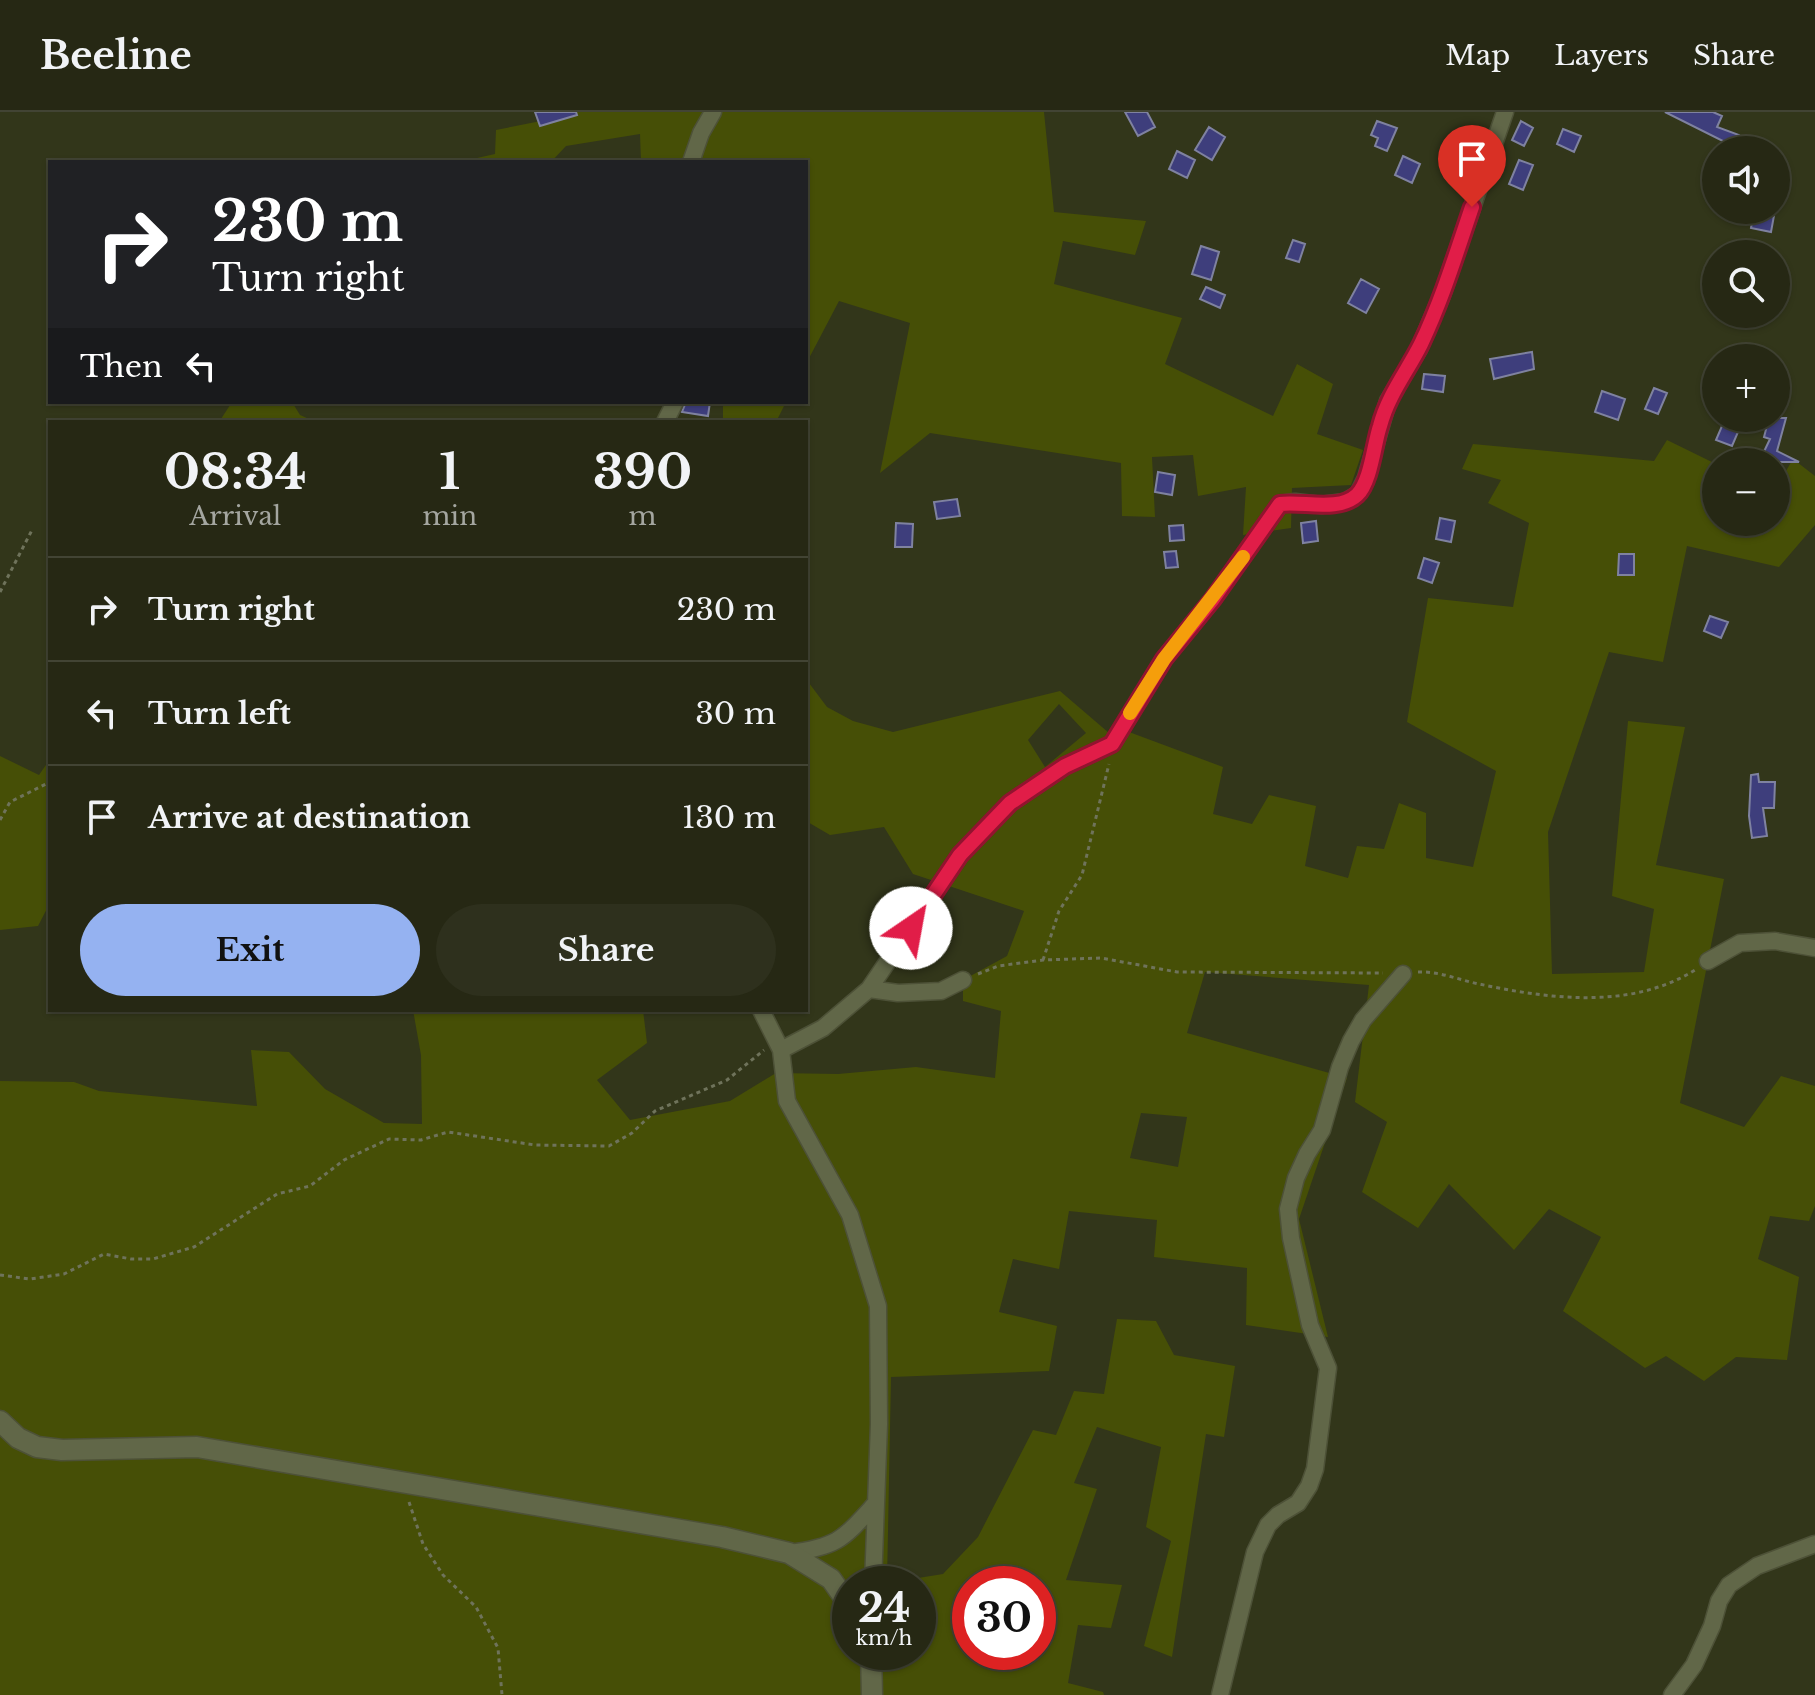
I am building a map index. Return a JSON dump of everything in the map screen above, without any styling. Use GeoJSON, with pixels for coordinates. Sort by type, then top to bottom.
{"type":"FeatureCollection","features":[{"type":"Feature","properties":{"kind":"street"},"geometry":{"type":"LineString","coordinates":[[692,160],[701,133],[713,112]]}},
{"type":"Feature","properties":{"kind":"street"},"geometry":{"type":"LineString","coordinates":[[778,1045],[823,1028],[869,989],[960,855],[1010,803],[1065,766],[1112,744],[1164,659],[1213,599],[1280,504],[1345,502],[1358,494],[1366,478],[1388,401],[1419,349],[1442,295],[1505,112]]}},
{"type":"Feature","properties":{"kind":"street"},"geometry":{"type":"LineString","coordinates":[[1708,961],[1740,943],[1775,941],[1815,948]]}},
{"type":"Feature","properties":{"kind":"street"},"geometry":{"type":"LineString","coordinates":[[1220,1695],[1255,1552],[1268,1525],[1298,1503],[1315,1469],[1328,1368],[1310,1325],[1291,1238],[1288,1209],[1296,1178],[1322,1130],[1340,1067],[1351,1041],[1363,1020],[1403,974]]}},
{"type":"Feature","properties":{"kind":"street"},"geometry":{"type":"LineString","coordinates":[[869,989],[898,993],[941,991],[963,980]]}},
{"type":"Feature","properties":{"kind":"street"},"geometry":{"type":"LineString","coordinates":[[762,1012],[778,1045],[787,1101],[850,1215],[878,1306],[879,1424],[873,1566]]}},
{"type":"Feature","properties":{"kind":"street"},"geometry":{"type":"LineString","coordinates":[[0,1421],[18,1438],[37,1447],[62,1450],[197,1447],[722,1537],[789,1553],[832,1580]]}},
{"type":"Feature","properties":{"kind":"street"},"geometry":{"type":"LineString","coordinates":[[789,1553],[822,1549],[847,1535],[875,1504]]}},
{"type":"Feature","properties":{"kind":"street"},"geometry":{"type":"LineString","coordinates":[[1672,1695],[1694,1665],[1712,1626],[1719,1601],[1729,1585],[1757,1566],[1815,1544]]}},
{"type":"Feature","properties":{"kind":"street"},"geometry":{"type":"LineString","coordinates":[[871,1670],[872,1695]]}},
{"type":"Feature","properties":{"kind":"path"},"geometry":{"type":"LineString","coordinates":[[0,592],[32,530]]}},
{"type":"Feature","properties":{"kind":"path"},"geometry":{"type":"LineString","coordinates":[[1043,960],[1059,911],[1082,875],[1106,781],[1112,744]]}},
{"type":"Feature","properties":{"kind":"path"},"geometry":{"type":"LineString","coordinates":[[0,820],[10,802],[48,783]]}},
{"type":"Feature","properties":{"kind":"path"},"geometry":{"type":"LineString","coordinates":[[963,980],[998,966],[1043,960],[1101,958],[1177,972],[1430,972],[1541,995],[1595,997],[1637,994],[1672,984],[1708,961]]}},
{"type":"Feature","properties":{"kind":"path"},"geometry":{"type":"LineString","coordinates":[[0,1275],[30,1279],[64,1274],[104,1254],[153,1259],[194,1247],[277,1194],[310,1186],[344,1160],[389,1139],[421,1140],[448,1132],[535,1145],[609,1146],[632,1133],[655,1111],[727,1080],[778,1045]]}},
{"type":"Feature","properties":{"kind":"path"},"geometry":{"type":"LineString","coordinates":[[402,1481],[423,1544],[443,1575],[476,1607],[498,1648],[502,1695]]}},
{"type":"Feature","properties":{"kind":"green space"},"geometry":{"type":"Polygon","coordinates":[[[561,112],[1044,112],[1054,212],[1146,221],[1135,255],[1063,241],[1054,284],[1182,318],[1165,364],[1273,416],[1297,364],[1333,384],[1317,434],[1363,450],[1351,485],[1292,488],[1291,528],[1243,535],[1246,487],[1198,496],[1193,455],[1152,457],[1155,517],[1122,516],[1121,463],[930,433],[880,473],[910,323],[839,301],[808,360],[808,160],[641,160],[640,134],[566,146],[553,160],[468,160],[495,154],[496,130],[561,117],[561,112]]]}},
{"type":"Feature","properties":{"kind":"green space"},"geometry":{"type":"Polygon","coordinates":[[[231,404],[293,404],[300,415],[311,420],[220,420],[231,404]]]}},
{"type":"Feature","properties":{"kind":"green space"},"geometry":{"type":"Polygon","coordinates":[[[723,404],[785,404],[777,420],[723,420],[723,404]]]}},
{"type":"Feature","properties":{"kind":"green space"},"geometry":{"type":"Polygon","coordinates":[[[1667,440],[1702,457],[1702,536],[1790,536],[1790,464],[1793,459],[1815,476],[1815,525],[1779,567],[1687,546],[1663,662],[1609,652],[1548,832],[1552,974],[1644,972],[1654,909],[1612,896],[1628,721],[1685,727],[1656,865],[1724,879],[1680,1103],[1744,1127],[1781,1076],[1815,1086],[1815,1206],[1809,1221],[1770,1216],[1758,1259],[1799,1277],[1787,1360],[1736,1357],[1704,1381],[1666,1356],[1645,1368],[1563,1311],[1601,1237],[1549,1209],[1514,1250],[1449,1184],[1418,1228],[1362,1192],[1387,1122],[1355,1102],[1369,985],[1205,972],[1187,1033],[1347,1078],[1299,1219],[1328,1337],[1246,1325],[1247,1268],[1154,1257],[1157,1220],[1069,1211],[1059,1269],[1013,1259],[999,1312],[1057,1326],[1049,1371],[891,1377],[887,1566],[832,1566],[832,1670],[936,1670],[936,1575],[943,1574],[978,1537],[1033,1430],[1056,1435],[1074,1391],[1104,1394],[1117,1319],[1156,1321],[1174,1355],[1235,1366],[1224,1437],[1206,1434],[1172,1657],[1144,1646],[1171,1541],[1146,1527],[1161,1447],[1097,1427],[1074,1483],[1097,1489],[1066,1580],[1122,1585],[1111,1628],[1078,1625],[1068,1683],[1103,1692],[1104,1695],[0,1695],[0,1081],[74,1082],[99,1091],[257,1106],[251,1050],[289,1052],[325,1089],[384,1123],[422,1124],[421,1055],[413,1012],[643,1012],[647,1043],[597,1080],[630,1120],[730,1101],[776,1073],[838,1074],[916,1067],[995,1078],[1001,1011],[963,1001],[963,980],[1007,956],[1024,911],[913,874],[884,827],[830,835],[808,822],[808,682],[827,707],[853,721],[893,732],[1060,691],[1109,733],[1121,729],[1223,767],[1213,814],[1252,824],[1269,795],[1316,806],[1305,866],[1348,878],[1357,846],[1384,849],[1399,803],[1426,813],[1426,858],[1473,867],[1496,771],[1407,722],[1428,598],[1513,607],[1529,523],[1488,503],[1501,480],[1462,469],[1473,444],[1654,461],[1667,440]],[[1059,704],[1028,740],[1045,767],[1086,733],[1059,704]],[[1141,1113],[1130,1158],[1178,1167],[1187,1117],[1141,1113]]]}},
{"type":"Feature","properties":{"kind":"green space"},"geometry":{"type":"Polygon","coordinates":[[[0,756],[39,775],[48,762],[48,907],[38,926],[0,930],[0,756]]]}},
{"type":"Feature","properties":{"kind":"building"},"geometry":{"type":"Polygon","coordinates":[[[535,112],[576,112],[577,115],[540,126],[535,112]]]}},
{"type":"Feature","properties":{"kind":"building"},"geometry":{"type":"Polygon","coordinates":[[[1125,112],[1147,112],[1155,127],[1138,136],[1125,112]]]}},
{"type":"Feature","properties":{"kind":"building"},"geometry":{"type":"Polygon","coordinates":[[[1665,112],[1713,112],[1722,116],[1717,127],[1739,135],[1713,136],[1665,112]]]}},
{"type":"Feature","properties":{"kind":"building"},"geometry":{"type":"Polygon","coordinates":[[[1377,121],[1397,128],[1387,151],[1375,146],[1378,138],[1371,135],[1377,121]]]}},
{"type":"Feature","properties":{"kind":"building"},"geometry":{"type":"Polygon","coordinates":[[[1521,121],[1533,128],[1524,146],[1512,140],[1521,121]]]}},
{"type":"Feature","properties":{"kind":"building"},"geometry":{"type":"Polygon","coordinates":[[[1209,127],[1225,137],[1212,160],[1195,150],[1209,127]]]}},
{"type":"Feature","properties":{"kind":"building"},"geometry":{"type":"Polygon","coordinates":[[[1563,129],[1581,136],[1574,152],[1557,144],[1563,129]]]}},
{"type":"Feature","properties":{"kind":"building"},"geometry":{"type":"Polygon","coordinates":[[[1177,151],[1195,160],[1187,178],[1169,169],[1177,151]]]}},
{"type":"Feature","properties":{"kind":"building"},"geometry":{"type":"Polygon","coordinates":[[[1403,156],[1420,164],[1412,183],[1395,175],[1403,156]]]}},
{"type":"Feature","properties":{"kind":"building"},"geometry":{"type":"Polygon","coordinates":[[[1519,160],[1533,165],[1523,190],[1509,184],[1519,160]]]}},
{"type":"Feature","properties":{"kind":"building"},"geometry":{"type":"Polygon","coordinates":[[[1752,224],[1772,224],[1771,232],[1751,228],[1752,224]]]}},
{"type":"Feature","properties":{"kind":"building"},"geometry":{"type":"Polygon","coordinates":[[[1293,240],[1305,244],[1299,262],[1286,258],[1293,240]]]}},
{"type":"Feature","properties":{"kind":"building"},"geometry":{"type":"Polygon","coordinates":[[[1201,246],[1219,252],[1211,280],[1192,274],[1201,246]]]}},
{"type":"Feature","properties":{"kind":"building"},"geometry":{"type":"Polygon","coordinates":[[[1361,279],[1379,289],[1366,313],[1348,303],[1361,279]]]}},
{"type":"Feature","properties":{"kind":"building"},"geometry":{"type":"Polygon","coordinates":[[[1206,287],[1225,295],[1220,308],[1200,299],[1206,287]]]}},
{"type":"Feature","properties":{"kind":"building"},"geometry":{"type":"Polygon","coordinates":[[[1532,352],[1534,369],[1494,379],[1490,359],[1532,352]]]}},
{"type":"Feature","properties":{"kind":"building"},"geometry":{"type":"Polygon","coordinates":[[[1424,374],[1445,376],[1443,392],[1422,389],[1424,374]]]}},
{"type":"Feature","properties":{"kind":"building"},"geometry":{"type":"Polygon","coordinates":[[[1654,388],[1667,393],[1658,414],[1645,409],[1654,388]]]}},
{"type":"Feature","properties":{"kind":"building"},"geometry":{"type":"Polygon","coordinates":[[[1602,391],[1625,399],[1618,420],[1595,412],[1602,391]]]}},
{"type":"Feature","properties":{"kind":"building"},"geometry":{"type":"Polygon","coordinates":[[[685,404],[710,404],[708,416],[682,412],[685,404]]]}},
{"type":"Feature","properties":{"kind":"building"},"geometry":{"type":"Polygon","coordinates":[[[1719,432],[1738,432],[1732,446],[1716,440],[1719,432]]]}},
{"type":"Feature","properties":{"kind":"building"},"geometry":{"type":"Polygon","coordinates":[[[1765,432],[1782,432],[1778,448],[1766,448],[1770,439],[1764,437],[1765,432]]]}},
{"type":"Feature","properties":{"kind":"building"},"geometry":{"type":"Polygon","coordinates":[[[1158,472],[1175,475],[1172,495],[1155,492],[1158,472]]]}},
{"type":"Feature","properties":{"kind":"building"},"geometry":{"type":"Polygon","coordinates":[[[957,499],[960,516],[937,519],[934,502],[957,499]]]}},
{"type":"Feature","properties":{"kind":"building"},"geometry":{"type":"Polygon","coordinates":[[[1440,518],[1455,521],[1451,542],[1436,539],[1440,518]]]}},
{"type":"Feature","properties":{"kind":"building"},"geometry":{"type":"Polygon","coordinates":[[[1316,521],[1318,541],[1303,543],[1301,523],[1316,521]]]}},
{"type":"Feature","properties":{"kind":"building"},"geometry":{"type":"Polygon","coordinates":[[[896,523],[913,524],[912,547],[895,547],[896,523]]]}},
{"type":"Feature","properties":{"kind":"building"},"geometry":{"type":"Polygon","coordinates":[[[1183,525],[1184,540],[1170,541],[1169,526],[1183,525]]]}},
{"type":"Feature","properties":{"kind":"building"},"geometry":{"type":"Polygon","coordinates":[[[1176,551],[1178,567],[1166,568],[1164,552],[1176,551]]]}},
{"type":"Feature","properties":{"kind":"building"},"geometry":{"type":"Polygon","coordinates":[[[1619,554],[1634,554],[1634,575],[1618,575],[1619,554]]]}},
{"type":"Feature","properties":{"kind":"building"},"geometry":{"type":"Polygon","coordinates":[[[1424,558],[1439,563],[1432,583],[1418,578],[1424,558]]]}},
{"type":"Feature","properties":{"kind":"building"},"geometry":{"type":"Polygon","coordinates":[[[1710,616],[1728,622],[1721,638],[1704,631],[1710,616]]]}},
{"type":"Feature","properties":{"kind":"building"},"geometry":{"type":"Polygon","coordinates":[[[1758,774],[1759,782],[1775,782],[1774,808],[1763,808],[1767,836],[1752,838],[1749,816],[1751,775],[1758,774]]]}},
{"type":"Feature","properties":{"kind":"slow traffic"},"geometry":{"type":"LineString","coordinates":[[1130,713],[1164,659],[1243,557]]}},
{"type":"Feature","properties":{"kind":"route"},"geometry":{"type":"LineString","coordinates":[[911,928],[960,855],[1010,803],[1065,766],[1112,744],[1164,659],[1213,599],[1280,504],[1345,502],[1358,494],[1366,478],[1388,401],[1419,349],[1442,295],[1472,207]]}}]}
